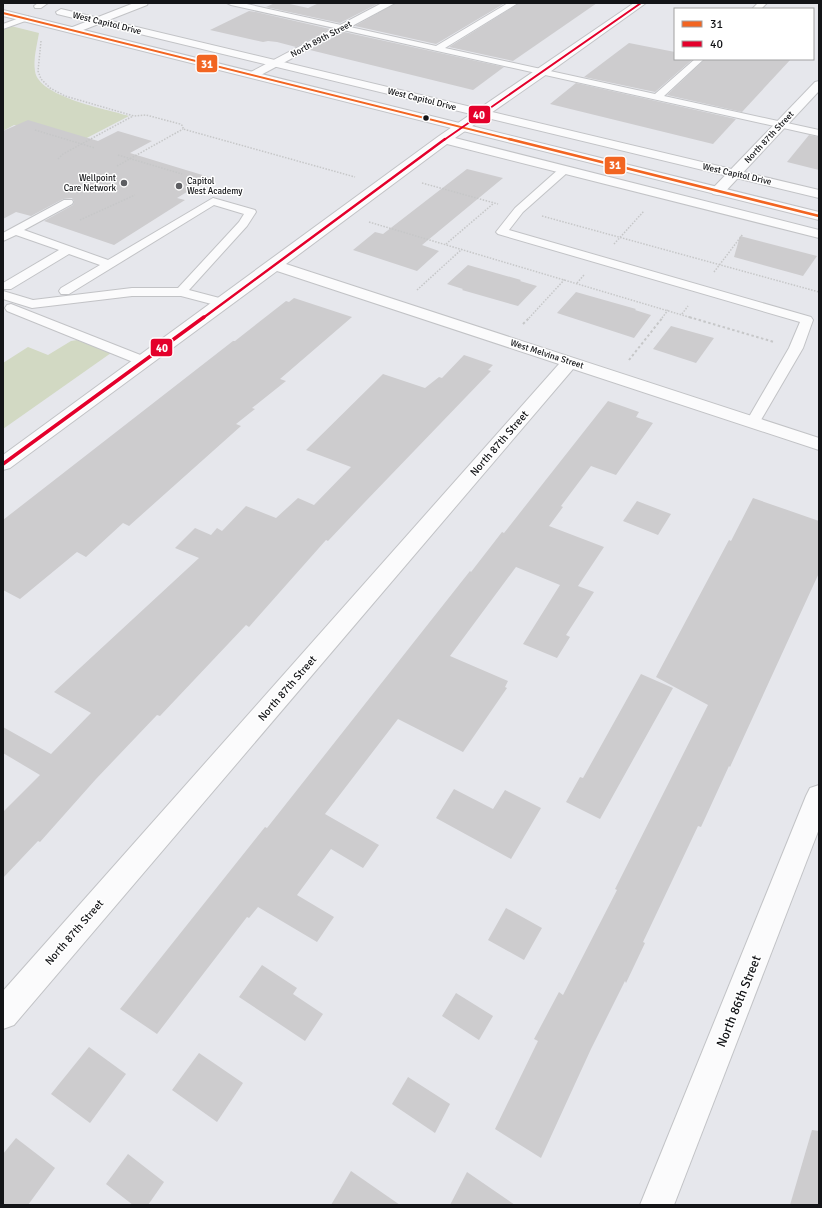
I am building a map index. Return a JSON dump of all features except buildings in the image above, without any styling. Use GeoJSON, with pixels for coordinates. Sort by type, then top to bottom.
{"type":"FeatureCollection","features":[{"type":"Feature","properties":{"kind":"street","name":"West Capitol Drive"},"geometry":{"type":"LineString","coordinates":[[25,3],[41,5],[98,21],[819,194]]}},
{"type":"Feature","properties":{"kind":"street"},"geometry":{"type":"LineString","coordinates":[[74,30],[139,3]]}},
{"type":"Feature","properties":{"kind":"street","name":"North 89th Street"},"geometry":{"type":"LineString","coordinates":[[253,75],[390,3]]}},
{"type":"Feature","properties":{"kind":"street"},"geometry":{"type":"LineString","coordinates":[[3,464],[444,139],[641,3]]}},
{"type":"Feature","properties":{"kind":"street","name":"West Capitol Drive"},"geometry":{"type":"LineString","coordinates":[[3,13],[819,216]]}},
{"type":"Feature","properties":{"kind":"street","name":"North 87th Street"},"geometry":{"type":"LineString","coordinates":[[718,190],[819,84]]}},
{"type":"Feature","properties":{"kind":"street"},"geometry":{"type":"LineString","coordinates":[[444,139],[819,234]]}},
{"type":"Feature","properties":{"kind":"street","name":"West Melvina Street"},"geometry":{"type":"LineString","coordinates":[[275,265],[819,444]]}},
{"type":"Feature","properties":{"kind":"street","name":"North 87th Street"},"geometry":{"type":"LineString","coordinates":[[3,1014],[570,362]]}},
{"type":"Feature","properties":{"kind":"street","name":"North 86th Street"},"geometry":{"type":"LineString","coordinates":[[657,1205],[819,796]]}},
{"type":"Feature","properties":{"kind":"lane"},"geometry":{"type":"LineString","coordinates":[[231,3],[819,133]]}},
{"type":"Feature","properties":{"kind":"lane"},"geometry":{"type":"LineString","coordinates":[[253,8],[264,3]]}},
{"type":"Feature","properties":{"kind":"lane"},"geometry":{"type":"LineString","coordinates":[[438,49],[514,3]]}},
{"type":"Feature","properties":{"kind":"lane"},"geometry":{"type":"LineString","coordinates":[[3,27],[25,18]]}},
{"type":"Feature","properties":{"kind":"lane"},"geometry":{"type":"LineString","coordinates":[[657,97],[699,60]]}},
{"type":"Feature","properties":{"kind":"lane"},"geometry":{"type":"LineString","coordinates":[[564,170],[519,210],[502,232],[807,320],[796,348],[753,422]]}},
{"type":"Feature","properties":{"kind":"lane"},"geometry":{"type":"LineString","coordinates":[[65,291],[213,201],[251,212],[243,224],[181,292]]}},
{"type":"Feature","properties":{"kind":"lane"},"geometry":{"type":"LineString","coordinates":[[3,238],[68,202]]}},
{"type":"Feature","properties":{"kind":"lane"},"geometry":{"type":"LineString","coordinates":[[15,231],[109,264]]}},
{"type":"Feature","properties":{"kind":"lane"},"geometry":{"type":"LineString","coordinates":[[5,290],[68,250]]}},
{"type":"Feature","properties":{"kind":"lane"},"geometry":{"type":"LineString","coordinates":[[5,290],[32,304],[132,292],[181,292],[223,303]]}},
{"type":"Feature","properties":{"kind":"lane"},"geometry":{"type":"LineString","coordinates":[[3,305],[144,361]]}},
{"type":"Feature","properties":{"kind":"path"},"geometry":{"type":"LineString","coordinates":[[41,34],[38,71],[41,79],[50,88],[65,96],[134,116]]}},
{"type":"Feature","properties":{"kind":"path"},"geometry":{"type":"LineString","coordinates":[[58,159],[63,154],[134,116],[146,114],[180,124],[183,126],[183,129]]}},
{"type":"Feature","properties":{"kind":"path"},"geometry":{"type":"LineString","coordinates":[[117,166],[183,129],[356,177]]}},
{"type":"Feature","properties":{"kind":"path"},"geometry":{"type":"LineString","coordinates":[[35,130],[95,148]]}},
{"type":"Feature","properties":{"kind":"path"},"geometry":{"type":"LineString","coordinates":[[118,155],[182,174]]}},
{"type":"Feature","properties":{"kind":"path"},"geometry":{"type":"LineString","coordinates":[[420,183],[819,292]]}},
{"type":"Feature","properties":{"kind":"path"},"geometry":{"type":"LineString","coordinates":[[76,222],[135,195]]}},
{"type":"Feature","properties":{"kind":"path"},"geometry":{"type":"LineString","coordinates":[[446,244],[494,203]]}},
{"type":"Feature","properties":{"kind":"path"},"geometry":{"type":"LineString","coordinates":[[577,283],[644,211]]}},
{"type":"Feature","properties":{"kind":"path"},"geometry":{"type":"LineString","coordinates":[[367,222],[796,348]]}},
{"type":"Feature","properties":{"kind":"path"},"geometry":{"type":"LineString","coordinates":[[682,314],[746,230]]}},
{"type":"Feature","properties":{"kind":"path"},"geometry":{"type":"LineString","coordinates":[[414,293],[462,249]]}},
{"type":"Feature","properties":{"kind":"path"},"geometry":{"type":"LineString","coordinates":[[521,327],[565,279]]}},
{"type":"Feature","properties":{"kind":"path"},"geometry":{"type":"LineString","coordinates":[[628,361],[668,310]]}},
{"type":"Feature","properties":{"kind":"green space"},"geometry":{"type":"Polygon","coordinates":[[[11,26],[39,33],[35,57],[35,71],[39,80],[48,88],[75,101],[129,116],[79,142],[14,125],[3,131],[3,29],[11,26]]]}},
{"type":"Feature","properties":{"kind":"green space"},"geometry":{"type":"Polygon","coordinates":[[[77,340],[111,353],[3,429],[3,363],[28,347],[48,355],[71,341],[77,340]]]}},
{"type":"Feature","properties":{"kind":"transit line","name":"40"},"geometry":{"type":"LineString","coordinates":[[3,464],[461,127],[543,72],[641,3]]}},
{"type":"Feature","properties":{"kind":"transit line","name":"31"},"geometry":{"type":"LineString","coordinates":[[3,13],[819,216]]}},
{"type":"Feature","properties":{"kind":"place","name":"Wellpoint Care Network"},"geometry":{"type":"Point","coordinates":[124,183]}},
{"type":"Feature","properties":{"kind":"place","name":"Capitol West Academy"},"geometry":{"type":"Point","coordinates":[179,186]}}]}
